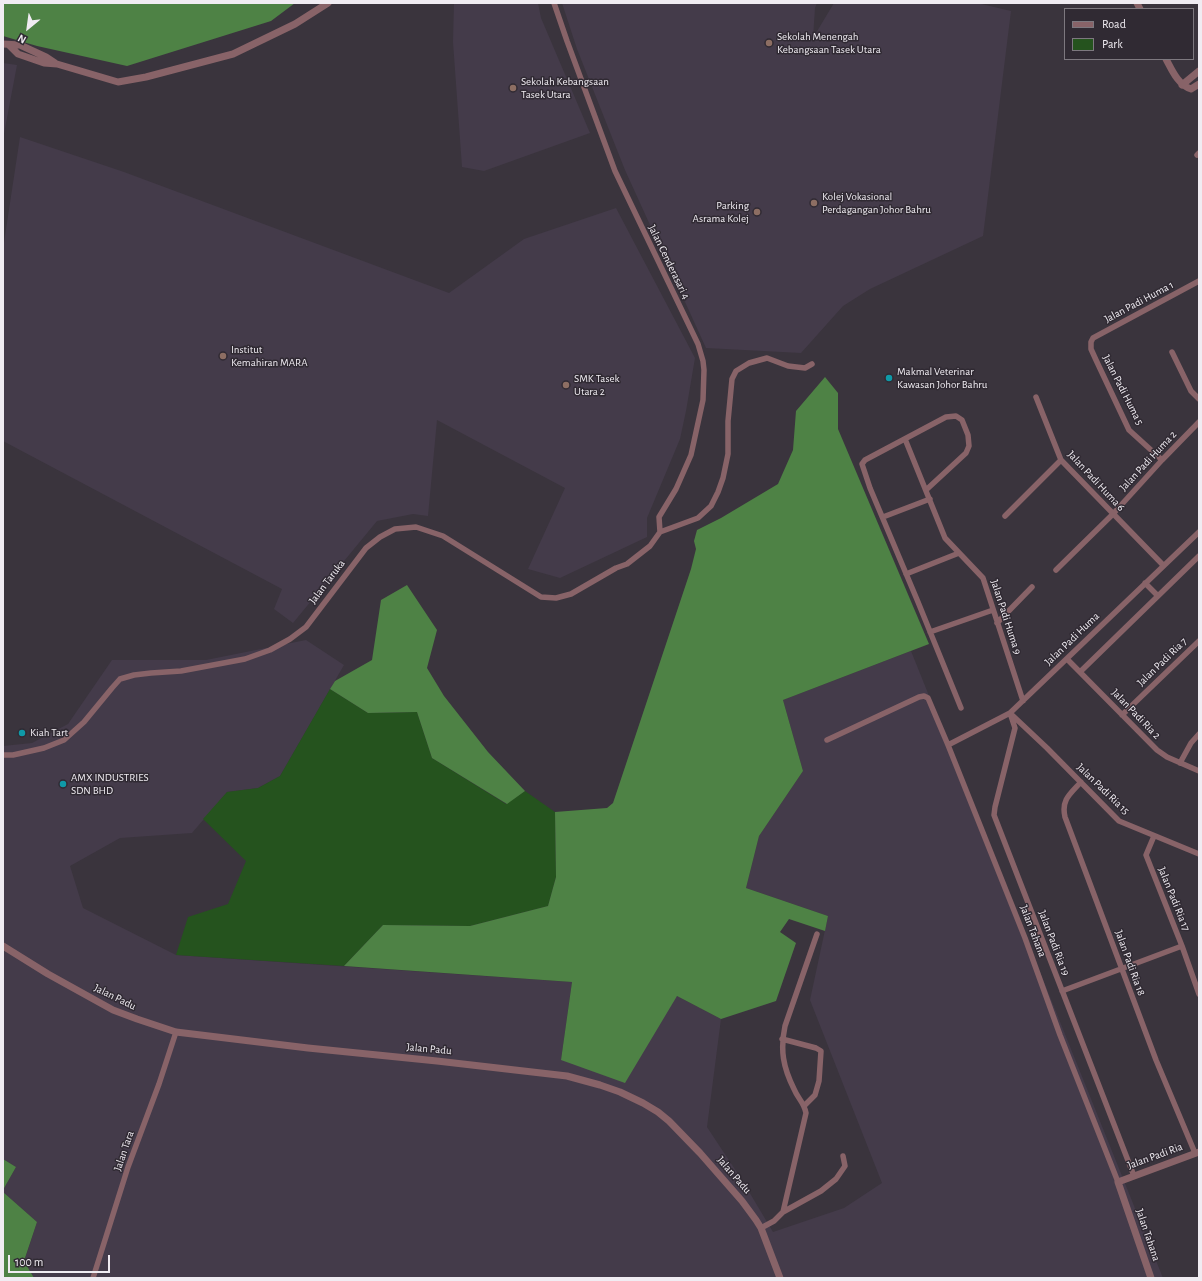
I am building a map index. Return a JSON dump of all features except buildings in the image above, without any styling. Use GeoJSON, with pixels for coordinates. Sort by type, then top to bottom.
{"type":"FeatureCollection","features":[{"type":"Feature","properties":{"kind":"street"},"geometry":{"type":"LineString","coordinates":[[6,45],[18,54],[44,63],[57,64],[118,82],[146,77],[233,54],[295,24],[328,3]]}},
{"type":"Feature","properties":{"kind":"street","name":"Jalan Cenderasari 4"},"geometry":{"type":"LineString","coordinates":[[554,3],[614,171],[698,344],[703,361],[703,400],[691,455],[676,489],[659,517],[660,532]]}},
{"type":"Feature","properties":{"kind":"street"},"geometry":{"type":"LineString","coordinates":[[6,45],[20,45],[46,57],[57,64]]}},
{"type":"Feature","properties":{"kind":"street"},"geometry":{"type":"LineString","coordinates":[[1167,60],[1182,85],[1190,89],[1197,85]]}},
{"type":"Feature","properties":{"kind":"street"},"geometry":{"type":"LineString","coordinates":[[1182,85],[1199,71]]}},
{"type":"Feature","properties":{"kind":"street","name":"Jalan Padi Huma 1"},"geometry":{"type":"LineString","coordinates":[[1090,342],[1093,338],[1199,281]]}},
{"type":"Feature","properties":{"kind":"street","name":"Jalan Padi Huma 5"},"geometry":{"type":"LineString","coordinates":[[1090,342],[1091,349],[1129,430],[1162,460]]}},
{"type":"Feature","properties":{"kind":"street"},"geometry":{"type":"LineString","coordinates":[[1172,352],[1191,391],[1199,399]]}},
{"type":"Feature","properties":{"kind":"street"},"geometry":{"type":"LineString","coordinates":[[660,532],[698,518],[710,506],[718,492],[723,478],[728,454],[728,421],[732,379],[736,371],[749,362],[766,358],[788,366],[805,368],[812,364]]}},
{"type":"Feature","properties":{"kind":"street","name":"Jalan Padi Huma 6"},"geometry":{"type":"LineString","coordinates":[[1036,397],[1060,460],[1163,565]]}},
{"type":"Feature","properties":{"kind":"street"},"geometry":{"type":"LineString","coordinates":[[926,490],[966,453],[969,446],[968,435],[962,420],[956,416],[946,417],[865,460],[862,463],[862,466],[961,708]]}},
{"type":"Feature","properties":{"kind":"street","name":"Jalan Padi Huma 2"},"geometry":{"type":"LineString","coordinates":[[1056,570],[1113,514],[1199,422]]}},
{"type":"Feature","properties":{"kind":"street","name":"Jalan Padi Huma 9"},"geometry":{"type":"LineString","coordinates":[[905,440],[945,538],[982,578],[1023,701]]}},
{"type":"Feature","properties":{"kind":"street"},"geometry":{"type":"LineString","coordinates":[[1005,516],[1060,460]]}},
{"type":"Feature","properties":{"kind":"street"},"geometry":{"type":"LineString","coordinates":[[882,517],[930,499]]}},
{"type":"Feature","properties":{"kind":"street","name":"Jalan Taruka"},"geometry":{"type":"LineString","coordinates":[[3,755],[13,755],[44,748],[64,740],[84,722],[120,679],[151,672],[181,671],[245,659],[270,650],[290,639],[306,627],[366,548],[380,537],[394,529],[416,527],[443,536],[542,597],[556,598],[571,594],[616,568],[627,564],[650,546],[660,532]]}},
{"type":"Feature","properties":{"kind":"street","name":"Jalan Padi Huma"},"geometry":{"type":"LineString","coordinates":[[948,745],[1010,713],[1199,532]]}},
{"type":"Feature","properties":{"kind":"street"},"geometry":{"type":"LineString","coordinates":[[906,574],[960,553]]}},
{"type":"Feature","properties":{"kind":"street"},"geometry":{"type":"LineString","coordinates":[[1080,672],[1199,556]]}},
{"type":"Feature","properties":{"kind":"street"},"geometry":{"type":"LineString","coordinates":[[1145,583],[1158,596]]}},
{"type":"Feature","properties":{"kind":"street"},"geometry":{"type":"LineString","coordinates":[[997,623],[1032,587]]}},
{"type":"Feature","properties":{"kind":"street"},"geometry":{"type":"LineString","coordinates":[[930,632],[993,610]]}},
{"type":"Feature","properties":{"kind":"street","name":"Jalan Padi Ria 7"},"geometry":{"type":"LineString","coordinates":[[1122,715],[1199,641]]}},
{"type":"Feature","properties":{"kind":"street","name":"Jalan Padi Ria 2"},"geometry":{"type":"LineString","coordinates":[[1067,658],[1157,750],[1167,757],[1199,771]]}},
{"type":"Feature","properties":{"kind":"street","name":"Jalan Tahana"},"geometry":{"type":"LineString","coordinates":[[827,740],[919,697],[924,696],[928,698],[1025,938],[1060,1035],[1118,1182],[1151,1278]]}},
{"type":"Feature","properties":{"kind":"street","name":"Jalan Padi Ria 15"},"geometry":{"type":"LineString","coordinates":[[1010,713],[1119,821],[1199,854]]}},
{"type":"Feature","properties":{"kind":"street","name":"Jalan Padi Ria 19"},"geometry":{"type":"LineString","coordinates":[[1010,713],[1015,728],[994,815],[1134,1176]]}},
{"type":"Feature","properties":{"kind":"street"},"geometry":{"type":"LineString","coordinates":[[1180,763],[1190,743],[1199,734]]}},
{"type":"Feature","properties":{"kind":"street","name":"Jalan Padi Ria 18"},"geometry":{"type":"LineString","coordinates":[[1081,782],[1067,798],[1064,806],[1064,812],[1156,1060],[1197,1153]]}},
{"type":"Feature","properties":{"kind":"street","name":"Jalan Padi Ria 17"},"geometry":{"type":"LineString","coordinates":[[1154,836],[1146,855],[1182,946],[1199,994]]}},
{"type":"Feature","properties":{"kind":"street"},"geometry":{"type":"LineString","coordinates":[[783,1212],[806,1113],[805,1105],[794,1090],[788,1076],[782,1056],[782,1039],[785,1026],[817,934]]}},
{"type":"Feature","properties":{"kind":"street","name":"Jalan Padu"},"geometry":{"type":"LineString","coordinates":[[3,946],[48,974],[113,1010],[176,1032],[567,1076],[600,1085],[643,1103],[669,1121],[700,1153],[742,1201],[761,1228],[780,1278]]}},
{"type":"Feature","properties":{"kind":"street"},"geometry":{"type":"LineString","coordinates":[[1062,991],[1182,946]]}},
{"type":"Feature","properties":{"kind":"street","name":"Jalan Tara"},"geometry":{"type":"LineString","coordinates":[[93,1278],[128,1167],[159,1084],[176,1032]]}},
{"type":"Feature","properties":{"kind":"street"},"geometry":{"type":"LineString","coordinates":[[782,1039],[816,1048],[820,1051],[819,1081],[815,1095],[805,1105]]}},
{"type":"Feature","properties":{"kind":"street","name":"Jalan Padi Ria"},"geometry":{"type":"LineString","coordinates":[[1118,1182],[1197,1153]]}},
{"type":"Feature","properties":{"kind":"street"},"geometry":{"type":"LineString","coordinates":[[761,1228],[774,1221],[783,1212],[821,1191],[836,1179],[845,1166],[843,1156]]}},
{"type":"Feature","properties":{"kind":"shaded area","name":"Sekolah Kebangsaan Tasek Utara"},"geometry":{"type":"Polygon","coordinates":[[[454,3],[538,3],[541,18],[590,133],[484,171],[462,167],[453,42],[454,3]]]}},
{"type":"Feature","properties":{"kind":"shaded area","name":"Kolej Vokasional Perdagangan Johor Bahru"},"geometry":{"type":"Polygon","coordinates":[[[562,3],[817,3],[815,8],[813,38],[834,3],[977,3],[1011,11],[983,236],[870,289],[843,306],[801,353],[706,348],[625,170],[577,49],[562,3]]]}},
{"type":"Feature","properties":{"kind":"shaded area"},"geometry":{"type":"Polygon","coordinates":[[[3,63],[17,65],[3,139],[3,63]]]}},
{"type":"Feature","properties":{"kind":"shaded area","name":"Institut Kemahiran MARA"},"geometry":{"type":"Polygon","coordinates":[[[20,137],[124,172],[449,293],[524,239],[616,208],[695,358],[680,439],[647,518],[647,537],[560,578],[528,569],[565,488],[437,420],[428,516],[413,514],[377,521],[293,623],[274,609],[282,589],[3,441],[3,249],[20,137]]]}},
{"type":"Feature","properties":{"kind":"shaded area"},"geometry":{"type":"Polygon","coordinates":[[[306,640],[344,665],[280,776],[258,788],[227,792],[192,833],[120,838],[70,866],[83,908],[176,955],[572,982],[561,1060],[677,996],[721,1019],[707,1127],[742,1180],[773,1232],[844,1208],[882,1183],[810,1000],[828,916],[746,888],[759,836],[803,771],[783,700],[911,651],[1163,1278],[34,1278],[24,1262],[37,1222],[3,1192],[16,1167],[3,1159],[3,746],[32,743],[68,724],[112,660],[206,660],[306,640]]]}},
{"type":"Feature","properties":{"kind":"green space"},"geometry":{"type":"Polygon","coordinates":[[[3,3],[295,3],[271,21],[127,66],[37,46],[3,36],[3,3]]]}},
{"type":"Feature","properties":{"kind":"green space"},"geometry":{"type":"Polygon","coordinates":[[[825,377],[838,393],[838,429],[929,644],[783,700],[803,771],[759,836],[746,888],[828,916],[825,931],[789,919],[780,932],[796,943],[776,1001],[721,1019],[677,996],[625,1083],[561,1060],[572,982],[344,966],[383,925],[470,926],[548,906],[556,877],[555,812],[607,808],[613,803],[691,569],[696,549],[694,541],[697,530],[721,518],[778,484],[793,450],[796,411],[825,377]]]}},
{"type":"Feature","properties":{"kind":"green space"},"geometry":{"type":"Polygon","coordinates":[[[407,585],[437,630],[427,668],[444,696],[488,752],[525,791],[507,804],[432,758],[417,712],[368,713],[330,689],[335,681],[372,660],[381,600],[407,585]]]}},
{"type":"Feature","properties":{"kind":"green space"},"geometry":{"type":"Polygon","coordinates":[[[330,689],[368,713],[417,712],[432,758],[506,804],[525,791],[555,812],[556,877],[548,906],[470,926],[383,925],[344,966],[176,955],[188,917],[228,904],[246,861],[203,819],[227,792],[258,788],[280,776],[330,689]]]}},
{"type":"Feature","properties":{"kind":"green space"},"geometry":{"type":"Polygon","coordinates":[[[3,1159],[16,1167],[3,1190],[3,1159]]]}},
{"type":"Feature","properties":{"kind":"green space"},"geometry":{"type":"Polygon","coordinates":[[[3,1192],[37,1222],[24,1261],[34,1278],[3,1278],[3,1192]]]}},
{"type":"Feature","properties":{"kind":"place","name":"Sekolah Menengah Kebangsaan Tasek Utara"},"geometry":{"type":"Point","coordinates":[769,43]}},
{"type":"Feature","properties":{"kind":"place","name":"Sekolah Kebangsaan Tasek Utara"},"geometry":{"type":"Point","coordinates":[513,88]}},
{"type":"Feature","properties":{"kind":"place","name":"Kolej Vokasional Perdagangan Johor Bahru"},"geometry":{"type":"Point","coordinates":[814,203]}},
{"type":"Feature","properties":{"kind":"place","name":"Parking Asrama Kolej"},"geometry":{"type":"Point","coordinates":[757,212]}},
{"type":"Feature","properties":{"kind":"place","name":"Institut Kemahiran MARA"},"geometry":{"type":"Point","coordinates":[223,356]}},
{"type":"Feature","properties":{"kind":"place","name":"Makmal Veterinar Kawasan Johor Bahru"},"geometry":{"type":"Point","coordinates":[889,378]}},
{"type":"Feature","properties":{"kind":"place","name":"SMK Tasek Utara 2"},"geometry":{"type":"Point","coordinates":[566,385]}},
{"type":"Feature","properties":{"kind":"place","name":"Kiah Tart"},"geometry":{"type":"Point","coordinates":[22,733]}},
{"type":"Feature","properties":{"kind":"place","name":"AMX INDUSTRIES SDN BHD"},"geometry":{"type":"Point","coordinates":[63,784]}}]}
